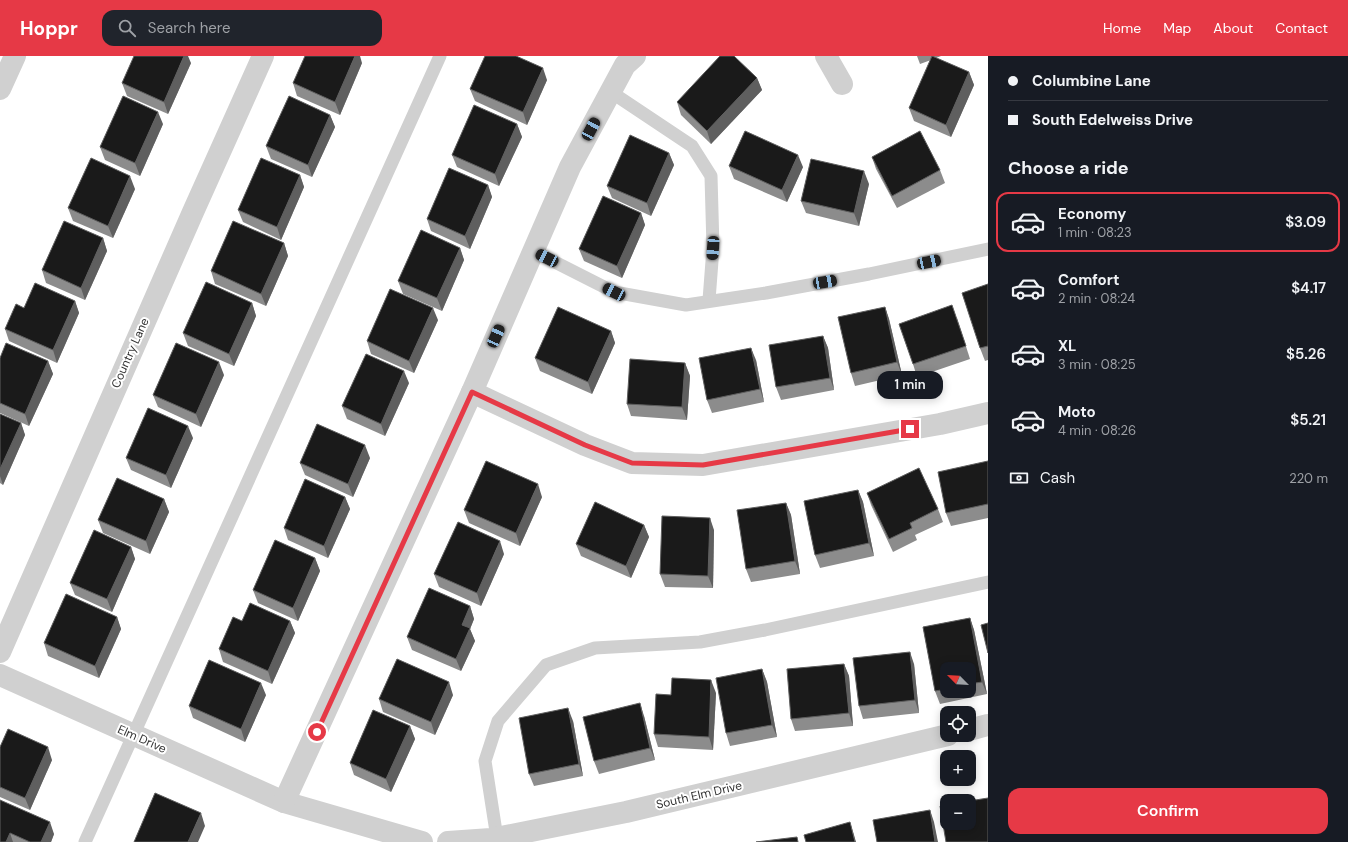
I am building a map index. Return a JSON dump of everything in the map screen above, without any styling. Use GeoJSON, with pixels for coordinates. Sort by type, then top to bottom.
{"type":"FeatureCollection","features":[{"type":"Feature","properties":{"kind":"street"},"geometry":{"type":"LineString","coordinates":[[0,89],[15,56]]}},
{"type":"Feature","properties":{"kind":"street","name":"Country Lane"},"geometry":{"type":"LineString","coordinates":[[0,652],[189,219],[263,56]]}},
{"type":"Feature","properties":{"kind":"street"},"geometry":{"type":"LineString","coordinates":[[422,842],[284,802],[472,392],[570,167],[625,66],[635,56]]}},
{"type":"Feature","properties":{"kind":"street"},"geometry":{"type":"LineString","coordinates":[[826,56],[842,84]]}},
{"type":"Feature","properties":{"kind":"street"},"geometry":{"type":"LineString","coordinates":[[472,392],[585,445],[632,463],[703,465],[940,424],[988,413]]}},
{"type":"Feature","properties":{"kind":"street","name":"Elm Drive"},"geometry":{"type":"LineString","coordinates":[[0,675],[284,802]]}},
{"type":"Feature","properties":{"kind":"street"},"geometry":{"type":"LineString","coordinates":[[976,728],[988,725]]}},
{"type":"Feature","properties":{"kind":"street","name":"South Elm Drive"},"geometry":{"type":"LineString","coordinates":[[448,842],[497,838],[626,812],[940,737]]}},
{"type":"Feature","properties":{"kind":"lane"},"geometry":{"type":"LineString","coordinates":[[85,842],[440,56]]}},
{"type":"Feature","properties":{"kind":"lane"},"geometry":{"type":"LineString","coordinates":[[611,92],[692,146],[711,176],[713,248],[709,300]]}},
{"type":"Feature","properties":{"kind":"lane"},"geometry":{"type":"LineString","coordinates":[[533,251],[614,292],[686,305],[709,300],[766,293],[855,277],[988,249]]}},
{"type":"Feature","properties":{"kind":"lane"},"geometry":{"type":"LineString","coordinates":[[497,838],[485,761],[498,721],[546,665],[595,648],[700,642],[765,630],[988,582]]}},
{"type":"Feature","properties":{"kind":"building"},"geometry":{"type":"Polygon","coordinates":[[[134,56],[184,56],[164,102],[122,83],[134,56]]]}},
{"type":"Feature","properties":{"kind":"building"},"geometry":{"type":"Polygon","coordinates":[[[305,56],[355,56],[335,102],[293,83],[305,56]]]}},
{"type":"Feature","properties":{"kind":"building"},"geometry":{"type":"Polygon","coordinates":[[[485,56],[516,56],[543,68],[523,112],[470,89],[485,56]]]}},
{"type":"Feature","properties":{"kind":"building"},"geometry":{"type":"Polygon","coordinates":[[[720,56],[734,56],[757,78],[707,131],[677,102],[720,56]]]}},
{"type":"Feature","properties":{"kind":"building"},"geometry":{"type":"Polygon","coordinates":[[[932,56],[969,72],[946,125],[909,108],[932,56]]]}},
{"type":"Feature","properties":{"kind":"building"},"geometry":{"type":"Polygon","coordinates":[[[123,96],[158,112],[135,163],[100,147],[123,96]]]}},
{"type":"Feature","properties":{"kind":"building"},"geometry":{"type":"Polygon","coordinates":[[[289,96],[330,115],[308,165],[266,146],[289,96]]]}},
{"type":"Feature","properties":{"kind":"building"},"geometry":{"type":"Polygon","coordinates":[[[474,105],[517,124],[495,174],[452,155],[474,105]]]}},
{"type":"Feature","properties":{"kind":"building"},"geometry":{"type":"Polygon","coordinates":[[[745,131],[798,155],[782,190],[729,166],[745,131]]]}},
{"type":"Feature","properties":{"kind":"building"},"geometry":{"type":"Polygon","coordinates":[[[920,131],[940,170],[892,196],[872,157],[920,131]]]}},
{"type":"Feature","properties":{"kind":"building"},"geometry":{"type":"Polygon","coordinates":[[[630,135],[669,153],[647,203],[607,186],[630,135]]]}},
{"type":"Feature","properties":{"kind":"building"},"geometry":{"type":"Polygon","coordinates":[[[91,158],[130,176],[108,226],[68,208],[91,158]]]}},
{"type":"Feature","properties":{"kind":"building"},"geometry":{"type":"Polygon","coordinates":[[[261,158],[300,175],[277,227],[238,210],[261,158]]]}},
{"type":"Feature","properties":{"kind":"building"},"geometry":{"type":"Polygon","coordinates":[[[811,159],[864,171],[854,213],[801,201],[811,159]]]}},
{"type":"Feature","properties":{"kind":"building"},"geometry":{"type":"Polygon","coordinates":[[[449,168],[488,185],[465,236],[427,219],[449,168]]]}},
{"type":"Feature","properties":{"kind":"building"},"geometry":{"type":"Polygon","coordinates":[[[603,196],[641,213],[617,266],[579,249],[603,196]]]}},
{"type":"Feature","properties":{"kind":"building"},"geometry":{"type":"Polygon","coordinates":[[[64,221],[103,238],[81,288],[42,270],[64,221]]]}},
{"type":"Feature","properties":{"kind":"building"},"geometry":{"type":"Polygon","coordinates":[[[233,221],[284,243],[261,294],[211,271],[233,221]]]}},
{"type":"Feature","properties":{"kind":"building"},"geometry":{"type":"Polygon","coordinates":[[[421,230],[460,248],[437,298],[398,281],[421,230]]]}},
{"type":"Feature","properties":{"kind":"building"},"geometry":{"type":"Polygon","coordinates":[[[206,282],[252,303],[229,354],[183,333],[206,282]]]}},
{"type":"Feature","properties":{"kind":"building"},"geometry":{"type":"Polygon","coordinates":[[[35,283],[75,301],[53,350],[5,329],[16,304],[24,308],[35,283]]]}},
{"type":"Feature","properties":{"kind":"building"},"geometry":{"type":"Polygon","coordinates":[[[988,284],[988,346],[980,348],[962,293],[988,284]]]}},
{"type":"Feature","properties":{"kind":"building"},"geometry":{"type":"Polygon","coordinates":[[[390,289],[433,308],[409,361],[367,341],[390,289]]]}},
{"type":"Feature","properties":{"kind":"building"},"geometry":{"type":"Polygon","coordinates":[[[952,305],[966,346],[913,364],[899,324],[952,305]]]}},
{"type":"Feature","properties":{"kind":"building"},"geometry":{"type":"Polygon","coordinates":[[[558,307],[611,331],[588,382],[535,358],[558,307]]]}},
{"type":"Feature","properties":{"kind":"building"},"geometry":{"type":"Polygon","coordinates":[[[885,307],[897,362],[851,373],[838,317],[885,307]]]}},
{"type":"Feature","properties":{"kind":"building"},"geometry":{"type":"Polygon","coordinates":[[[823,336],[830,378],[776,387],[769,345],[823,336]]]}},
{"type":"Feature","properties":{"kind":"building"},"geometry":{"type":"Polygon","coordinates":[[[6,343],[48,361],[25,414],[0,403],[0,358],[6,343]]]}},
{"type":"Feature","properties":{"kind":"building"},"geometry":{"type":"Polygon","coordinates":[[[176,343],[219,362],[196,414],[153,395],[176,343]]]}},
{"type":"Feature","properties":{"kind":"building"},"geometry":{"type":"Polygon","coordinates":[[[751,348],[760,389],[707,400],[699,358],[751,348]]]}},
{"type":"Feature","properties":{"kind":"building"},"geometry":{"type":"Polygon","coordinates":[[[366,354],[404,371],[381,424],[342,406],[366,354]]]}},
{"type":"Feature","properties":{"kind":"building"},"geometry":{"type":"Polygon","coordinates":[[[630,359],[685,363],[682,407],[627,404],[630,359]]]}},
{"type":"Feature","properties":{"kind":"building"},"geometry":{"type":"Polygon","coordinates":[[[148,408],[188,426],[166,475],[126,458],[148,408]]]}},
{"type":"Feature","properties":{"kind":"building"},"geometry":{"type":"Polygon","coordinates":[[[0,414],[21,423],[0,469],[0,414]]]}},
{"type":"Feature","properties":{"kind":"building"},"geometry":{"type":"Polygon","coordinates":[[[317,424],[365,445],[348,484],[300,463],[317,424]]]}},
{"type":"Feature","properties":{"kind":"building"},"geometry":{"type":"Polygon","coordinates":[[[486,461],[538,484],[516,533],[464,510],[486,461]]]}},
{"type":"Feature","properties":{"kind":"building"},"geometry":{"type":"Polygon","coordinates":[[[988,461],[988,504],[946,513],[938,472],[988,461]]]}},
{"type":"Feature","properties":{"kind":"building"},"geometry":{"type":"Polygon","coordinates":[[[919,468],[938,509],[910,523],[912,528],[889,539],[867,493],[919,468]]]}},
{"type":"Feature","properties":{"kind":"building"},"geometry":{"type":"Polygon","coordinates":[[[117,478],[164,499],[146,541],[98,520],[117,478]]]}},
{"type":"Feature","properties":{"kind":"building"},"geometry":{"type":"Polygon","coordinates":[[[305,479],[345,497],[324,546],[284,528],[305,479]]]}},
{"type":"Feature","properties":{"kind":"building"},"geometry":{"type":"Polygon","coordinates":[[[858,490],[869,543],[815,555],[804,501],[858,490]]]}},
{"type":"Feature","properties":{"kind":"building"},"geometry":{"type":"Polygon","coordinates":[[[595,502],[644,525],[626,566],[576,544],[595,502]]]}},
{"type":"Feature","properties":{"kind":"building"},"geometry":{"type":"Polygon","coordinates":[[[786,503],[795,561],[746,569],[737,510],[786,503]]]}},
{"type":"Feature","properties":{"kind":"building"},"geometry":{"type":"Polygon","coordinates":[[[662,516],[710,518],[708,576],[660,574],[662,516]]]}},
{"type":"Feature","properties":{"kind":"building"},"geometry":{"type":"Polygon","coordinates":[[[458,522],[500,541],[477,593],[434,574],[458,522]]]}},
{"type":"Feature","properties":{"kind":"building"},"geometry":{"type":"Polygon","coordinates":[[[94,530],[131,547],[107,599],[70,583],[94,530]]]}},
{"type":"Feature","properties":{"kind":"building"},"geometry":{"type":"Polygon","coordinates":[[[275,540],[315,558],[293,608],[253,590],[275,540]]]}},
{"type":"Feature","properties":{"kind":"building"},"geometry":{"type":"Polygon","coordinates":[[[429,588],[470,606],[462,625],[470,628],[456,659],[407,637],[429,588]]]}},
{"type":"Feature","properties":{"kind":"building"},"geometry":{"type":"Polygon","coordinates":[[[66,594],[117,617],[95,666],[44,643],[66,594]]]}},
{"type":"Feature","properties":{"kind":"building"},"geometry":{"type":"Polygon","coordinates":[[[250,603],[290,621],[268,671],[219,649],[233,617],[242,621],[250,603]]]}},
{"type":"Feature","properties":{"kind":"building"},"geometry":{"type":"Polygon","coordinates":[[[970,618],[982,682],[976,683],[976,662],[940,662],[940,690],[935,691],[923,627],[970,618]]]}},
{"type":"Feature","properties":{"kind":"building"},"geometry":{"type":"Polygon","coordinates":[[[988,623],[988,653],[981,625],[988,623]]]}},
{"type":"Feature","properties":{"kind":"building"},"geometry":{"type":"Polygon","coordinates":[[[910,652],[915,700],[859,706],[853,658],[910,652]]]}},
{"type":"Feature","properties":{"kind":"building"},"geometry":{"type":"Polygon","coordinates":[[[397,659],[449,682],[431,722],[379,699],[397,659]]]}},
{"type":"Feature","properties":{"kind":"building"},"geometry":{"type":"Polygon","coordinates":[[[209,660],[261,683],[241,729],[189,706],[209,660]]]}},
{"type":"Feature","properties":{"kind":"building"},"geometry":{"type":"Polygon","coordinates":[[[844,664],[849,713],[791,719],[787,669],[844,664]]]}},
{"type":"Feature","properties":{"kind":"building"},"geometry":{"type":"Polygon","coordinates":[[[762,669],[772,725],[726,733],[716,678],[762,669]]]}},
{"type":"Feature","properties":{"kind":"building"},"geometry":{"type":"Polygon","coordinates":[[[672,678],[711,680],[709,737],[654,734],[656,694],[671,695],[672,678]]]}},
{"type":"Feature","properties":{"kind":"building"},"geometry":{"type":"Polygon","coordinates":[[[640,703],[650,748],[594,761],[583,717],[640,703]]]}},
{"type":"Feature","properties":{"kind":"building"},"geometry":{"type":"Polygon","coordinates":[[[568,708],[579,764],[529,774],[519,718],[568,708]]]}},
{"type":"Feature","properties":{"kind":"building"},"geometry":{"type":"Polygon","coordinates":[[[373,710],[410,726],[386,779],[350,763],[373,710]]]}},
{"type":"Feature","properties":{"kind":"building"},"geometry":{"type":"Polygon","coordinates":[[[8,729],[48,747],[25,798],[0,787],[0,747],[8,729]]]}},
{"type":"Feature","properties":{"kind":"building"},"geometry":{"type":"Polygon","coordinates":[[[155,793],[201,813],[188,842],[134,842],[155,793]]]}},
{"type":"Feature","properties":{"kind":"building"},"geometry":{"type":"Polygon","coordinates":[[[988,798],[988,842],[946,842],[944,830],[976,830],[976,800],[988,798]]]}},
{"type":"Feature","properties":{"kind":"building"},"geometry":{"type":"Polygon","coordinates":[[[0,800],[50,822],[41,842],[30,842],[10,833],[6,842],[0,842],[0,800]]]}},
{"type":"Feature","properties":{"kind":"building"},"geometry":{"type":"Polygon","coordinates":[[[930,810],[935,842],[877,842],[873,820],[930,810]]]}},
{"type":"Feature","properties":{"kind":"building"},"geometry":{"type":"Polygon","coordinates":[[[850,822],[855,842],[806,842],[804,835],[850,822]]]}},
{"type":"Feature","properties":{"kind":"building"},"geometry":{"type":"Polygon","coordinates":[[[797,837],[798,842],[756,842],[797,837]]]}},
{"type":"Feature","properties":{"kind":"route"},"geometry":{"type":"LineString","coordinates":[[317,732],[472,392],[585,445],[632,463],[703,465],[910,429]]}}]}
